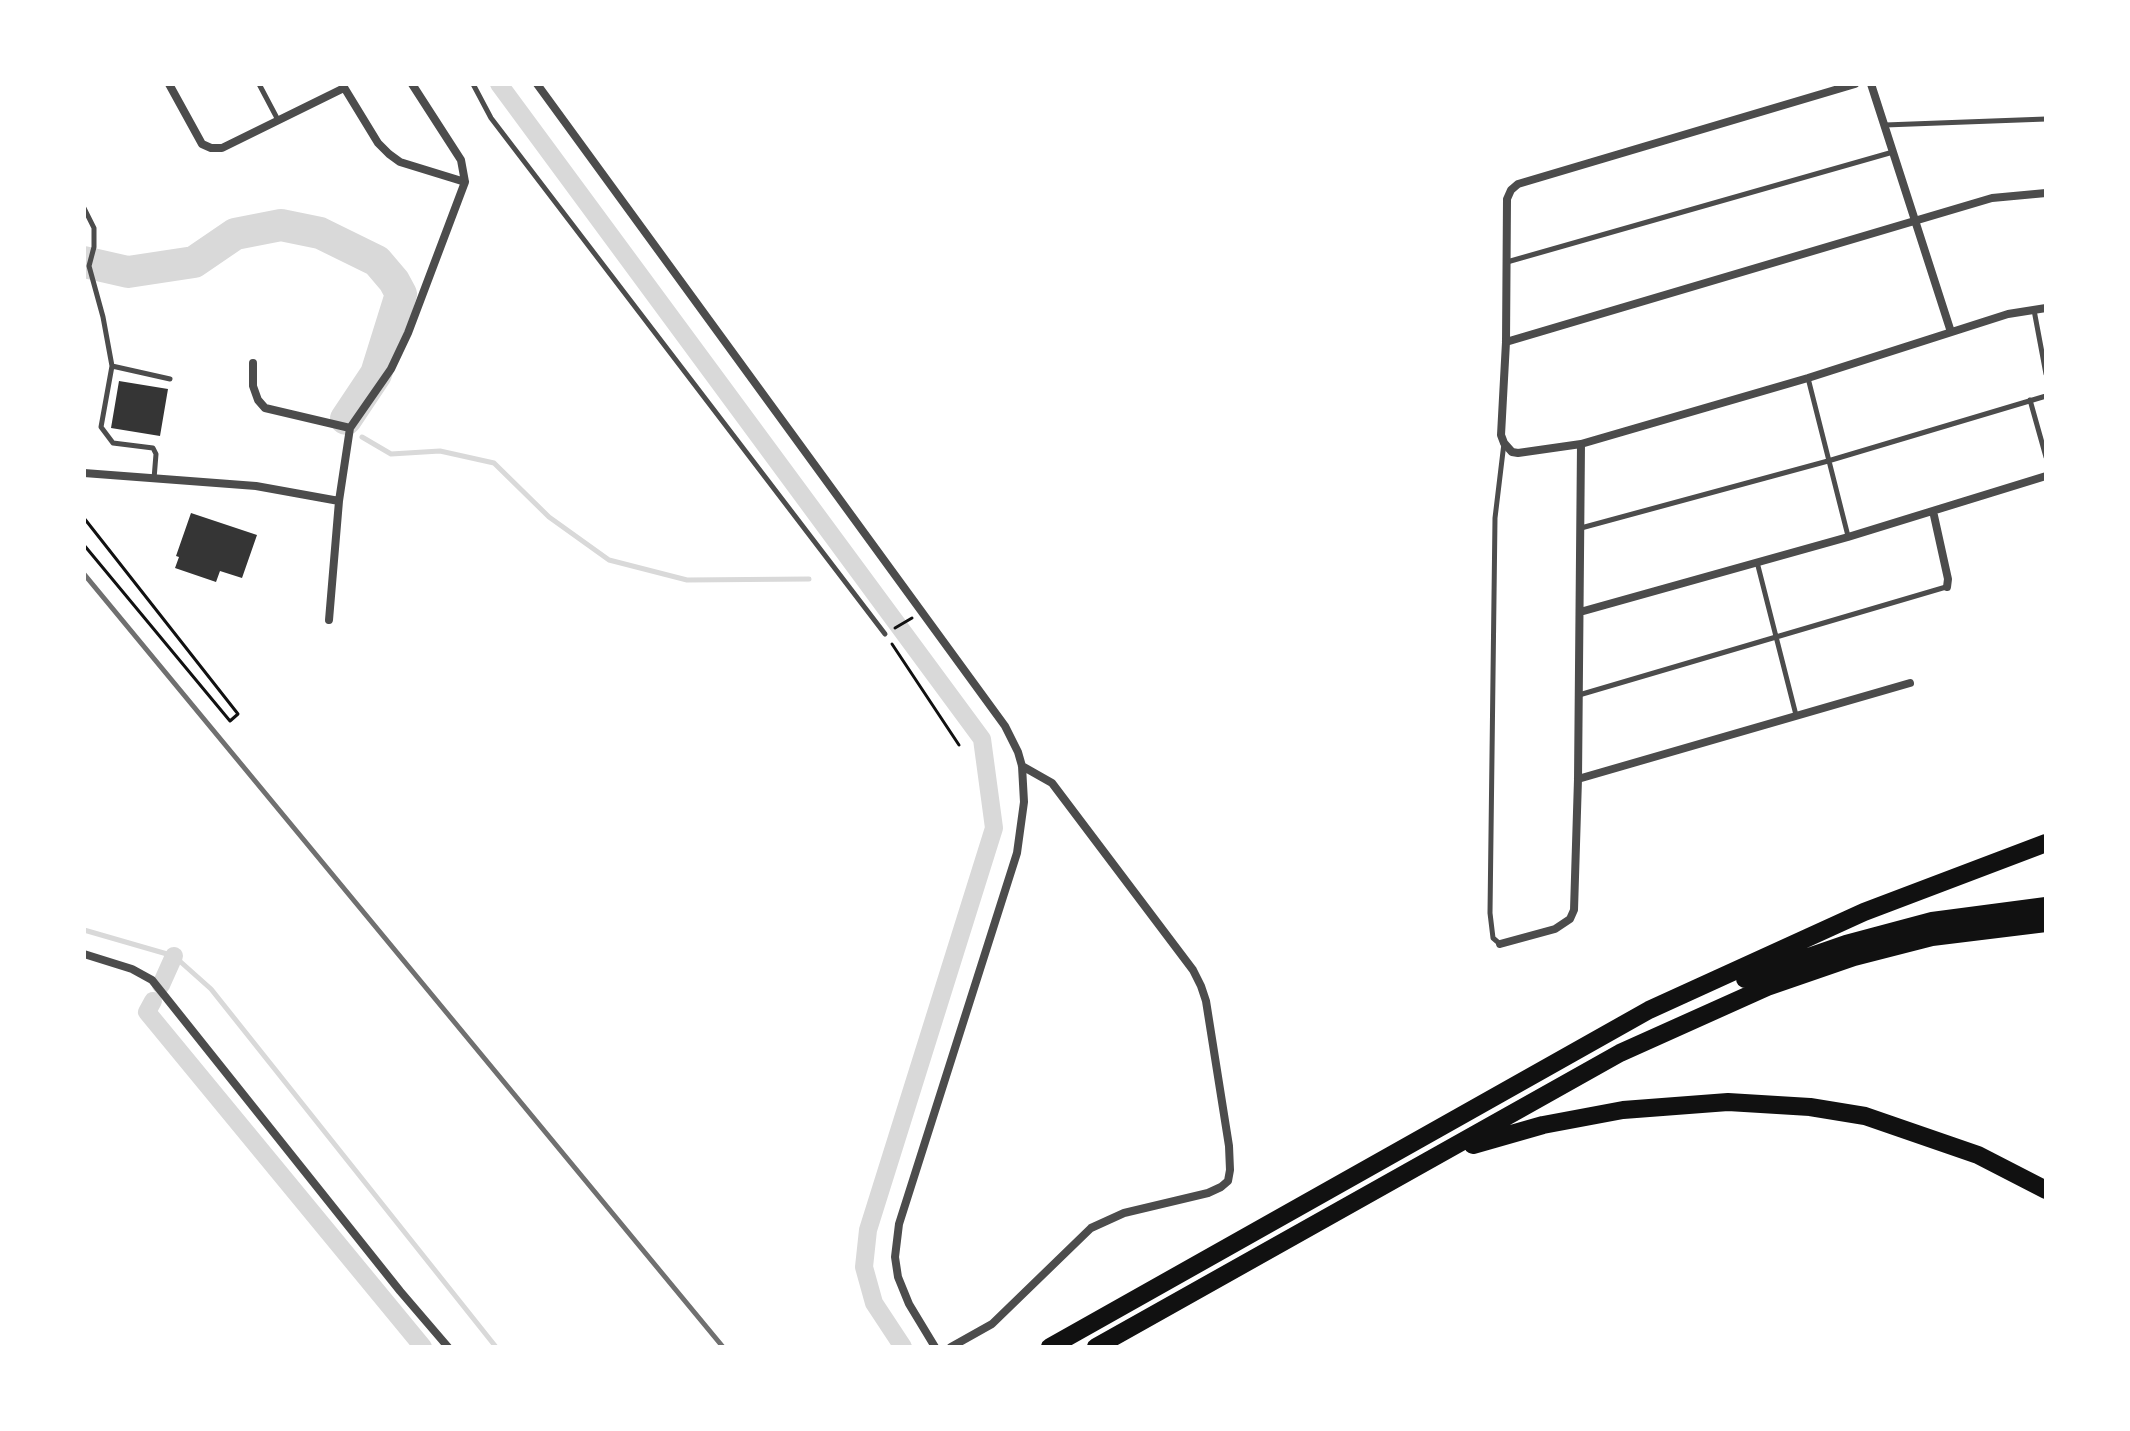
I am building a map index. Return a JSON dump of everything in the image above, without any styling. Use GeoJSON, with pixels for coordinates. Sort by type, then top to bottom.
{"type":"FeatureCollection","features":[{"type":"Feature","properties":{"kind":"highway"},"geometry":{"type":"LineString","coordinates":[[1050,1347],[1649,1010],[1864,912],[2046,843]]}},
{"type":"Feature","properties":{"kind":"highway"},"geometry":{"type":"LineString","coordinates":[[1444,1125],[1610,1036],[1768,970],[1846,944],[1932,921],[2046,906]]}},
{"type":"Feature","properties":{"kind":"highway"},"geometry":{"type":"LineString","coordinates":[[1096,1347],[1620,1053],[1767,987],[1854,957],[1932,937],[2046,923]]}},
{"type":"Feature","properties":{"kind":"highway"},"geometry":{"type":"LineString","coordinates":[[1443,1153],[1543,1125],[1623,1110],[1728,1102],[1755,1103],[1810,1107],[1865,1116],[1978,1155],[2046,1190]]}},
{"type":"Feature","properties":{"kind":"street"},"geometry":{"type":"LineString","coordinates":[[169,84],[202,144],[211,148],[222,148],[343,86],[378,143],[389,154],[400,162],[465,182]]}},
{"type":"Feature","properties":{"kind":"street"},"geometry":{"type":"LineString","coordinates":[[329,620],[339,501],[350,428],[391,369],[465,182],[461,160],[412,84]]}},
{"type":"Feature","properties":{"kind":"street"},"geometry":{"type":"LineString","coordinates":[[537,84],[1005,726],[1022,766],[1024,810],[1017,853],[899,1224],[895,1257],[898,1277],[909,1304],[935,1347]]}},
{"type":"Feature","properties":{"kind":"street"},"geometry":{"type":"LineString","coordinates":[[1855,84],[1518,184],[1511,190],[1507,199],[1506,342],[1501,435],[1504,443],[1512,452],[1526,454],[1581,444],[1808,378],[1951,332],[2046,308]]}},
{"type":"Feature","properties":{"kind":"street"},"geometry":{"type":"LineString","coordinates":[[1871,84],[1951,332]]}},
{"type":"Feature","properties":{"kind":"street"},"geometry":{"type":"LineString","coordinates":[[1506,342],[1992,198],[2046,193]]}},
{"type":"Feature","properties":{"kind":"street"},"geometry":{"type":"LineString","coordinates":[[253,363],[253,386],[265,408],[350,428]]}},
{"type":"Feature","properties":{"kind":"street"},"geometry":{"type":"LineString","coordinates":[[1500,944],[1555,929],[1570,919],[1574,910],[1581,444]]}},
{"type":"Feature","properties":{"kind":"street"},"geometry":{"type":"LineString","coordinates":[[84,473],[256,486],[339,501]]}},
{"type":"Feature","properties":{"kind":"street"},"geometry":{"type":"LineString","coordinates":[[1580,612],[1848,537],[2046,476]]}},
{"type":"Feature","properties":{"kind":"street"},"geometry":{"type":"LineString","coordinates":[[1933,511],[1948,579],[1947,587]]}},
{"type":"Feature","properties":{"kind":"street"},"geometry":{"type":"LineString","coordinates":[[1578,779],[1910,683]]}},
{"type":"Feature","properties":{"kind":"street"},"geometry":{"type":"LineString","coordinates":[[951,1347],[992,1324],[1091,1228],[1124,1213],[1208,1193],[1228,1181],[1230,1170],[1206,1001],[1193,970],[1052,783],[1022,766]]}},
{"type":"Feature","properties":{"kind":"street"},"geometry":{"type":"LineString","coordinates":[[84,954],[132,969],[152,980],[390,1279],[448,1347]]}},
{"type":"Feature","properties":{"kind":"lane"},"geometry":{"type":"LineString","coordinates":[[259,84],[278,120]]}},
{"type":"Feature","properties":{"kind":"lane"},"geometry":{"type":"LineString","coordinates":[[473,84],[491,118],[885,634]]}},
{"type":"Feature","properties":{"kind":"lane"},"geometry":{"type":"LineString","coordinates":[[1885,125],[2046,119]]}},
{"type":"Feature","properties":{"kind":"lane"},"geometry":{"type":"LineString","coordinates":[[1507,263],[1893,152]]}},
{"type":"Feature","properties":{"kind":"lane"},"geometry":{"type":"LineString","coordinates":[[84,208],[94,228],[94,247],[89,266],[112,366],[100,421],[103,433],[113,443],[153,448],[156,454],[154,479]]}},
{"type":"Feature","properties":{"kind":"lane"},"geometry":{"type":"LineString","coordinates":[[2034,309],[2046,374]]}},
{"type":"Feature","properties":{"kind":"lane"},"geometry":{"type":"LineString","coordinates":[[112,366],[170,379]]}},
{"type":"Feature","properties":{"kind":"lane"},"geometry":{"type":"LineString","coordinates":[[1808,378],[1848,537]]}},
{"type":"Feature","properties":{"kind":"lane"},"geometry":{"type":"LineString","coordinates":[[1580,528],[1828,461],[2046,396]]}},
{"type":"Feature","properties":{"kind":"lane"},"geometry":{"type":"LineString","coordinates":[[2030,400],[2046,457]]}},
{"type":"Feature","properties":{"kind":"lane"},"geometry":{"type":"LineString","coordinates":[[1500,944],[1493,938],[1490,913],[1495,518],[1504,443]]}},
{"type":"Feature","properties":{"kind":"lane"},"geometry":{"type":"LineString","coordinates":[[1757,561],[1796,716]]}},
{"type":"Feature","properties":{"kind":"lane"},"geometry":{"type":"LineString","coordinates":[[1579,695],[1947,587]]}},
{"type":"Feature","properties":{"kind":"path"},"geometry":{"type":"LineString","coordinates":[[84,518],[238,714],[230,721],[84,545]]}},
{"type":"Feature","properties":{"kind":"path"},"geometry":{"type":"LineString","coordinates":[[922,612],[885,634],[959,745]]}},
{"type":"Feature","properties":{"kind":"building"},"geometry":{"type":"Polygon","coordinates":[[[119,381],[168,389],[160,436],[111,428],[119,381]]]}},
{"type":"Feature","properties":{"kind":"building"},"geometry":{"type":"Polygon","coordinates":[[[191,513],[257,535],[242,578],[220,571],[216,582],[175,568],[191,513]]]}},
{"type":"Feature","properties":{"kind":"waterway"},"geometry":{"type":"LineString","coordinates":[[499,84],[982,739],[994,828],[868,1230],[864,1267],[874,1303],[903,1347]]}},
{"type":"Feature","properties":{"kind":"waterway"},"geometry":{"type":"LineString","coordinates":[[84,262],[128,272],[194,262],[235,234],[281,225],[320,233],[377,261],[401,294],[376,374],[346,419]]}},
{"type":"Feature","properties":{"kind":"waterway"},"geometry":{"type":"LineString","coordinates":[[362,437],[391,454],[440,451],[494,463],[549,517],[609,560],[687,580],[809,579]]}},
{"type":"Feature","properties":{"kind":"waterway"},"geometry":{"type":"LineString","coordinates":[[84,930],[174,956],[211,989],[496,1347]]}},
{"type":"Feature","properties":{"kind":"waterway"},"geometry":{"type":"LineString","coordinates":[[161,985],[174,956]]}},
{"type":"Feature","properties":{"kind":"waterway"},"geometry":{"type":"LineString","coordinates":[[153,1001],[147,1012],[423,1347]]}},
{"type":"Feature","properties":{"kind":"railway"},"geometry":{"type":"LineString","coordinates":[[84,574],[723,1347]]}}]}
